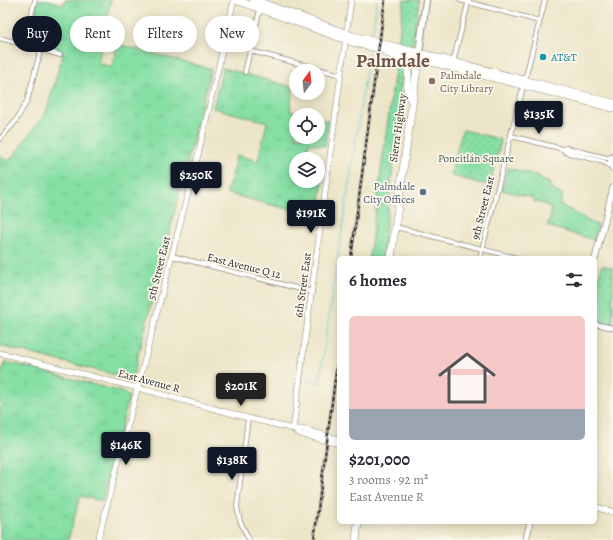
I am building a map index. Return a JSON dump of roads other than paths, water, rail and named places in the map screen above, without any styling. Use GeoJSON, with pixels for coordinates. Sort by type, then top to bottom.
{"type":"FeatureCollection","features":[{"type":"Feature","properties":{"kind":"highway"},"geometry":{"type":"LineString","coordinates":[[235,0],[385,51],[454,62],[613,108]]}},
{"type":"Feature","properties":{"kind":"highway"},"geometry":{"type":"LineString","coordinates":[[254,0],[346,37],[613,103]]}},
{"type":"Feature","properties":{"kind":"highway"},"geometry":{"type":"LineString","coordinates":[[385,51],[406,64],[408,70],[408,92],[412,102]]}},
{"type":"Feature","properties":{"kind":"highway","name":"Sierra Highway"},"geometry":{"type":"LineString","coordinates":[[391,256],[419,56]]}},
{"type":"Feature","properties":{"kind":"highway"},"geometry":{"type":"LineString","coordinates":[[356,540],[358,524]]}},
{"type":"Feature","properties":{"kind":"main road","name":"Sierra Highway"},"geometry":{"type":"LineString","coordinates":[[419,56],[426,0]]}},
{"type":"Feature","properties":{"kind":"main road"},"geometry":{"type":"LineString","coordinates":[[612,168],[610,161],[613,157]]}},
{"type":"Feature","properties":{"kind":"main road"},"geometry":{"type":"LineString","coordinates":[[596,256],[613,188]]}},
{"type":"Feature","properties":{"kind":"main road"},"geometry":{"type":"LineString","coordinates":[[597,508],[613,512]]}},
{"type":"Feature","properties":{"kind":"main road"},"geometry":{"type":"LineString","coordinates":[[526,540],[530,524]]}},
{"type":"Feature","properties":{"kind":"street"},"geometry":{"type":"LineString","coordinates":[[31,16],[35,0]]}},
{"type":"Feature","properties":{"kind":"street","name":"5th Street East"},"geometry":{"type":"LineString","coordinates":[[98,540],[209,112],[235,0]]}},
{"type":"Feature","properties":{"kind":"street","name":"6th Street East"},"geometry":{"type":"LineString","coordinates":[[293,429],[351,0]]}},
{"type":"Feature","properties":{"kind":"street"},"geometry":{"type":"LineString","coordinates":[[460,0],[539,21]]}},
{"type":"Feature","properties":{"kind":"street","name":"9th Street East"},"geometry":{"type":"LineString","coordinates":[[480,256],[544,0]]}},
{"type":"Feature","properties":{"kind":"street"},"geometry":{"type":"LineString","coordinates":[[454,62],[468,1]]}},
{"type":"Feature","properties":{"kind":"street"},"geometry":{"type":"LineString","coordinates":[[258,16],[260,9]]}},
{"type":"Feature","properties":{"kind":"street"},"geometry":{"type":"LineString","coordinates":[[0,38],[12,42]]}},
{"type":"Feature","properties":{"kind":"street"},"geometry":{"type":"LineString","coordinates":[[0,139],[15,122],[27,101],[40,52]]}},
{"type":"Feature","properties":{"kind":"street"},"geometry":{"type":"LineString","coordinates":[[49,52],[60,55]]}},
{"type":"Feature","properties":{"kind":"street"},"geometry":{"type":"LineString","coordinates":[[245,72],[250,52]]}},
{"type":"Feature","properties":{"kind":"street"},"geometry":{"type":"LineString","coordinates":[[254,52],[341,75]]}},
{"type":"Feature","properties":{"kind":"street"},"geometry":{"type":"LineString","coordinates":[[511,136],[563,149],[566,148],[607,158],[613,157]]}},
{"type":"Feature","properties":{"kind":"street"},"geometry":{"type":"LineString","coordinates":[[563,149],[565,152],[604,162],[612,168]]}},
{"type":"Feature","properties":{"kind":"street"},"geometry":{"type":"LineString","coordinates":[[396,227],[509,256]]}},
{"type":"Feature","properties":{"kind":"street","name":"East Avenue Q 12"},"geometry":{"type":"LineString","coordinates":[[172,256],[312,292]]}},
{"type":"Feature","properties":{"kind":"street"},"geometry":{"type":"LineString","coordinates":[[597,324],[613,328]]}},
{"type":"Feature","properties":{"kind":"street","name":"East Avenue R"},"geometry":{"type":"LineString","coordinates":[[0,353],[248,418],[293,429],[302,429],[337,438]]}},
{"type":"Feature","properties":{"kind":"street"},"geometry":{"type":"LineString","coordinates":[[248,418],[237,507],[240,521],[249,540]]}},
{"type":"Feature","properties":{"kind":"street","name":"East Avenue R"},"geometry":{"type":"LineString","coordinates":[[293,429],[300,434],[337,443]]}},
{"type":"Feature","properties":{"kind":"waterway"},"geometry":{"type":"LineString","coordinates":[[372,36],[377,0]]}},
{"type":"Feature","properties":{"kind":"waterway"},"geometry":{"type":"LineString","coordinates":[[338,256],[369,52]]}},
{"type":"Feature","properties":{"kind":"waterway"},"geometry":{"type":"LineString","coordinates":[[307,381],[319,383],[337,264]]}},
{"type":"Feature","properties":{"kind":"railway"},"geometry":{"type":"LineString","coordinates":[[351,256],[385,0]]}},
{"type":"Feature","properties":{"kind":"railway"},"geometry":{"type":"LineString","coordinates":[[314,540],[337,364]]}},
{"type":"Feature","properties":{"kind":"place","name":"AT&T"},"geometry":{"type":"Point","coordinates":[543,57]}},
{"type":"Feature","properties":{"kind":"place","name":"Palmdale City Library"},"geometry":{"type":"Point","coordinates":[432,81]}},
{"type":"Feature","properties":{"kind":"place","name":"Palmdale City Offices"},"geometry":{"type":"Point","coordinates":[423,192]}},
{"type":"Feature","properties":{"kind":"district","name":"Palmdale"},"geometry":{"type":"Point","coordinates":[393,61]}},
{"type":"Feature","properties":{"kind":"park label","name":"Poncitlán Square"},"geometry":{"type":"Point","coordinates":[476,158]}}]}
